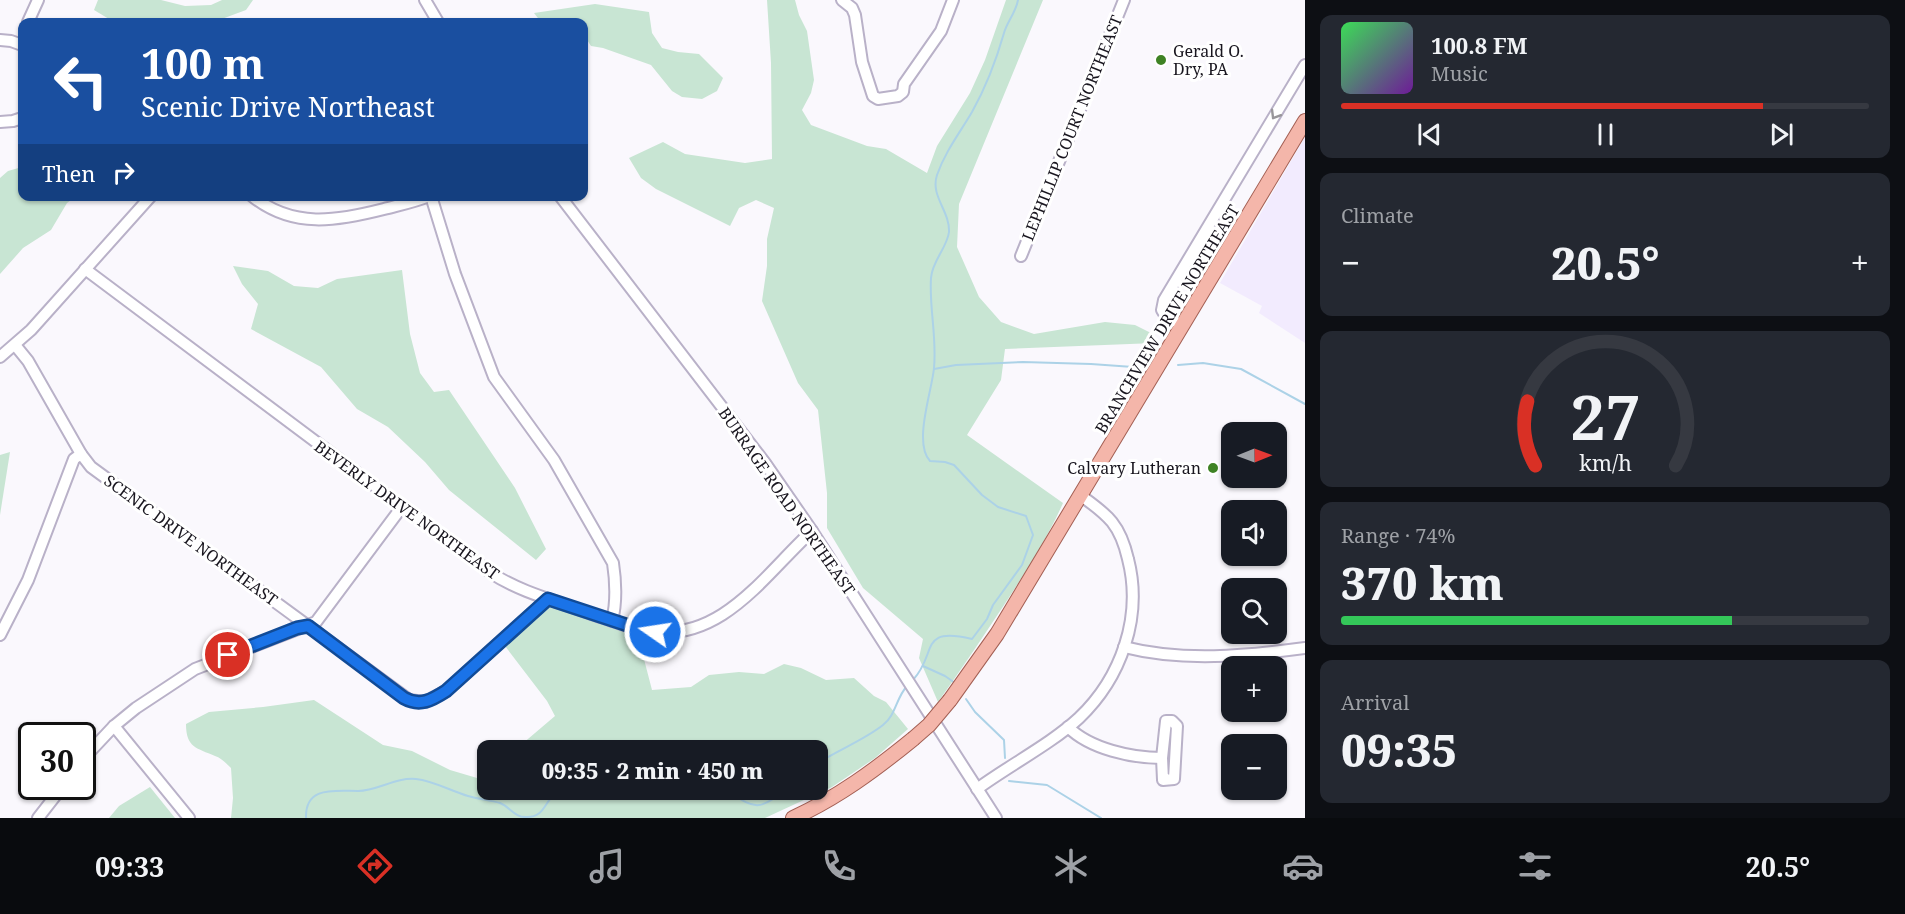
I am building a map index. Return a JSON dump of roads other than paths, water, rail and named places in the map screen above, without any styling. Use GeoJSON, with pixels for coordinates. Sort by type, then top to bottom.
{"type":"FeatureCollection","features":[{"type":"Feature","properties":{"kind":"main road","name":"BRANCHVIEW DRIVE NORTHEAST"},"geometry":{"type":"LineString","coordinates":[[793,818],[829,800],[863,778],[929,725],[950,700],[997,634],[1181,324],[1305,122]]}},
{"type":"Feature","properties":{"kind":"street"},"geometry":{"type":"LineString","coordinates":[[30,18],[38,0]]}},
{"type":"Feature","properties":{"kind":"street"},"geometry":{"type":"LineString","coordinates":[[424,0],[435,18]]}},
{"type":"Feature","properties":{"kind":"street"},"geometry":{"type":"LineString","coordinates":[[842,0],[855,15],[862,62],[873,96],[878,99],[898,96],[903,92],[904,84],[941,31],[953,0]]}},
{"type":"Feature","properties":{"kind":"street","name":"LEPHILLIP COURT NORTHEAST"},"geometry":{"type":"LineString","coordinates":[[1021,256],[1124,0]]}},
{"type":"Feature","properties":{"kind":"street"},"geometry":{"type":"LineString","coordinates":[[0,40],[18,41]]}},
{"type":"Feature","properties":{"kind":"street"},"geometry":{"type":"LineString","coordinates":[[1181,324],[1165,315],[1162,310],[1164,300],[1305,65]]}},
{"type":"Feature","properties":{"kind":"street"},"geometry":{"type":"LineString","coordinates":[[0,122],[18,120]]}},
{"type":"Feature","properties":{"kind":"street"},"geometry":{"type":"LineString","coordinates":[[0,357],[15,345],[147,201]]}},
{"type":"Feature","properties":{"kind":"street"},"geometry":{"type":"LineString","coordinates":[[259,201],[285,214],[313,220],[347,218],[411,201]]}},
{"type":"Feature","properties":{"kind":"street"},"geometry":{"type":"LineString","coordinates":[[432,201],[452,264],[494,376],[554,460],[613,563],[616,598],[612,621]]}},
{"type":"Feature","properties":{"kind":"street","name":"BURRAGE ROAD NORTHEAST"},"geometry":{"type":"LineString","coordinates":[[564,201],[765,463],[812,531],[996,818]]}},
{"type":"Feature","properties":{"kind":"street","name":"BEVERLY DRIVE NORTHEAST"},"geometry":{"type":"LineString","coordinates":[[86,269],[401,508],[502,581],[548,599],[645,631],[678,630],[701,625],[739,604],[812,531]]}},
{"type":"Feature","properties":{"kind":"street","name":"SCENIC DRIVE NORTHEAST"},"geometry":{"type":"LineString","coordinates":[[15,345],[28,361],[81,454],[91,466],[404,698],[425,702],[446,691],[548,599]]}},
{"type":"Feature","properties":{"kind":"street"},"geometry":{"type":"LineString","coordinates":[[0,635],[28,580],[74,459],[81,454]]}},
{"type":"Feature","properties":{"kind":"street"},"geometry":{"type":"LineString","coordinates":[[977,789],[1068,727],[1099,695],[1111,677],[1124,647],[1130,624],[1132,598],[1130,566],[1125,546],[1107,516],[1080,495]]}},
{"type":"Feature","properties":{"kind":"street"},"geometry":{"type":"LineString","coordinates":[[96,745],[136,708],[195,669],[297,628],[308,626],[320,617],[401,508]]}},
{"type":"Feature","properties":{"kind":"street"},"geometry":{"type":"LineString","coordinates":[[1124,647],[1146,652],[1221,657],[1305,648]]}},
{"type":"Feature","properties":{"kind":"street"},"geometry":{"type":"LineString","coordinates":[[1172,721],[1177,726],[1174,779],[1163,780],[1162,758],[1166,722],[1172,721]]}},
{"type":"Feature","properties":{"kind":"street"},"geometry":{"type":"LineString","coordinates":[[114,726],[189,818]]}},
{"type":"Feature","properties":{"kind":"street"},"geometry":{"type":"LineString","coordinates":[[1068,727],[1078,737],[1089,742],[1136,757],[1162,758]]}},
{"type":"Feature","properties":{"kind":"street"},"geometry":{"type":"LineString","coordinates":[[38,818],[52,800]]}},
{"type":"Feature","properties":{"kind":"waterway"},"geometry":{"type":"LineString","coordinates":[[913,680],[936,639],[944,636],[972,639],[1022,565],[1033,535],[1026,516],[998,507],[982,495],[954,465],[930,461],[925,453],[923,442],[935,356],[931,278],[949,232],[947,217],[936,190],[937,175],[948,151],[982,93],[1018,0]]}},
{"type":"Feature","properties":{"kind":"waterway"},"geometry":{"type":"LineString","coordinates":[[934,369],[956,365],[1023,362],[1150,366]]}},
{"type":"Feature","properties":{"kind":"waterway"},"geometry":{"type":"LineString","coordinates":[[1178,365],[1203,363],[1241,369],[1305,404]]}},
{"type":"Feature","properties":{"kind":"waterway"},"geometry":{"type":"LineString","coordinates":[[923,666],[955,683]]}},
{"type":"Feature","properties":{"kind":"waterway"},"geometry":{"type":"LineString","coordinates":[[828,757],[883,725],[891,716],[907,686]]}},
{"type":"Feature","properties":{"kind":"waterway"},"geometry":{"type":"LineString","coordinates":[[966,699],[975,712],[1004,740],[1005,758]]}},
{"type":"Feature","properties":{"kind":"waterway"},"geometry":{"type":"LineString","coordinates":[[306,818],[310,800],[323,792],[372,789],[409,779],[429,782],[477,798]]}},
{"type":"Feature","properties":{"kind":"waterway"},"geometry":{"type":"LineString","coordinates":[[1009,781],[1047,785],[1101,818]]}},
{"type":"Feature","properties":{"kind":"waterway"},"geometry":{"type":"LineString","coordinates":[[486,800],[500,803],[523,817],[537,815],[550,800]]}},
{"type":"Feature","properties":{"kind":"waterway"},"geometry":{"type":"LineString","coordinates":[[742,800],[755,805],[771,800]]}},
{"type":"Feature","properties":{"kind":"place","name":"Gerald O. Dry, PA"},"geometry":{"type":"Point","coordinates":[1161,60]}},
{"type":"Feature","properties":{"kind":"place","name":"Calvary Lutheran"},"geometry":{"type":"Point","coordinates":[1213,468]}}]}
